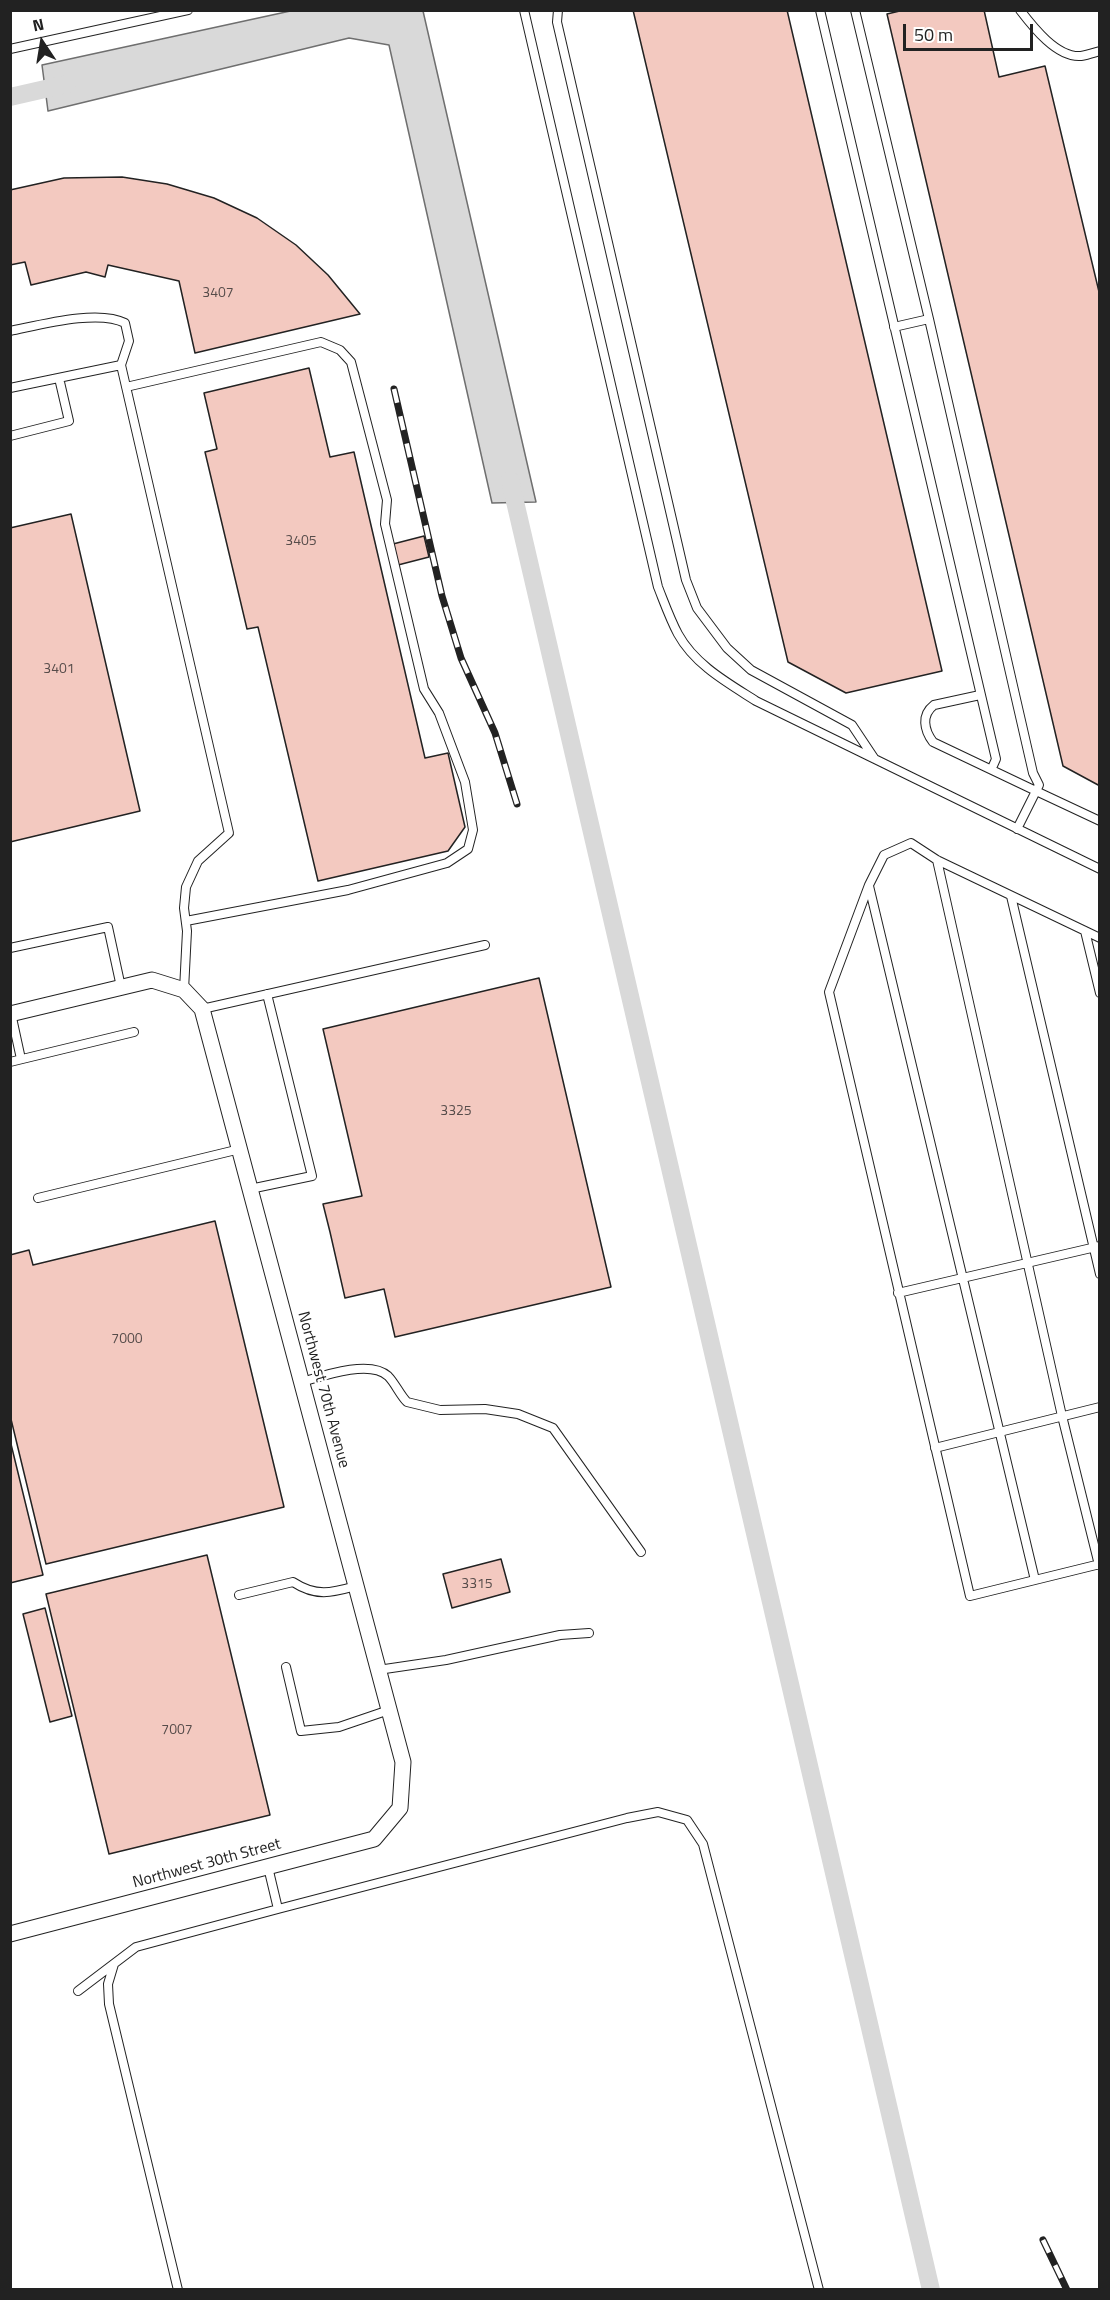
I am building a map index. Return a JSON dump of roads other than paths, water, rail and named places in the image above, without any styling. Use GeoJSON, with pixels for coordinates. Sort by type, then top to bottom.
{"type":"FeatureCollection","features":[{"type":"Feature","properties":{"kind":"street"},"geometry":{"type":"LineString","coordinates":[[11,1014],[152,980],[184,990]]}},
{"type":"Feature","properties":{"kind":"street","name":"Northwest 70th Avenue"},"geometry":{"type":"LineString","coordinates":[[184,990],[202,1009],[403,1762],[400,1808]]}},
{"type":"Feature","properties":{"kind":"street","name":"Northwest 30th Street"},"geometry":{"type":"LineString","coordinates":[[10,1934],[374,1839],[400,1808]]}},
{"type":"Feature","properties":{"kind":"lane"},"geometry":{"type":"LineString","coordinates":[[10,49],[188,10]]}},
{"type":"Feature","properties":{"kind":"lane"},"geometry":{"type":"LineString","coordinates":[[524,10],[658,587],[679,636],[699,661],[756,701],[1100,869]]}},
{"type":"Feature","properties":{"kind":"lane"},"geometry":{"type":"LineString","coordinates":[[558,10],[557,22],[680,557],[697,608],[727,648],[751,670],[852,725],[875,759]]}},
{"type":"Feature","properties":{"kind":"lane"},"geometry":{"type":"LineString","coordinates":[[820,10],[996,759],[992,768]]}},
{"type":"Feature","properties":{"kind":"lane"},"geometry":{"type":"LineString","coordinates":[[855,10],[929,319],[1030,762],[1039,785],[1017,829]]}},
{"type":"Feature","properties":{"kind":"lane"},"geometry":{"type":"LineString","coordinates":[[1020,10],[1053,45],[1078,56],[1100,51]]}},
{"type":"Feature","properties":{"kind":"lane"},"geometry":{"type":"LineString","coordinates":[[10,331],[69,319],[115,318],[125,323],[129,341],[121,365],[229,833],[208,850],[192,871],[185,898],[187,932],[184,990]]}},
{"type":"Feature","properties":{"kind":"lane"},"geometry":{"type":"LineString","coordinates":[[894,327],[929,319]]}},
{"type":"Feature","properties":{"kind":"lane"},"geometry":{"type":"LineString","coordinates":[[126,387],[321,342],[340,350],[351,362],[387,500],[386,524],[424,689],[439,713],[465,782],[473,830],[468,849],[447,863],[348,890],[186,921]]}},
{"type":"Feature","properties":{"kind":"lane"},"geometry":{"type":"LineString","coordinates":[[10,388],[121,365]]}},
{"type":"Feature","properties":{"kind":"lane"},"geometry":{"type":"LineString","coordinates":[[10,436],[69,421],[59,378]]}},
{"type":"Feature","properties":{"kind":"lane"},"geometry":{"type":"LineString","coordinates":[[980,695],[934,705],[928,710],[925,723],[933,742],[1100,821]]}},
{"type":"Feature","properties":{"kind":"lane"},"geometry":{"type":"LineString","coordinates":[[937,860],[1062,1416],[1099,1565],[970,1596],[830,992],[869,885],[884,855],[910,843],[937,860],[1100,938]]}},
{"type":"Feature","properties":{"kind":"lane"},"geometry":{"type":"LineString","coordinates":[[869,885],[1035,1580]]}},
{"type":"Feature","properties":{"kind":"lane"},"geometry":{"type":"LineString","coordinates":[[1011,896],[1096,1247],[1100,1274]]}},
{"type":"Feature","properties":{"kind":"lane"},"geometry":{"type":"LineString","coordinates":[[10,948],[108,927],[121,987]]}},
{"type":"Feature","properties":{"kind":"lane"},"geometry":{"type":"LineString","coordinates":[[1085,931],[1100,993]]}},
{"type":"Feature","properties":{"kind":"lane"},"geometry":{"type":"LineString","coordinates":[[202,1009],[484,945]]}},
{"type":"Feature","properties":{"kind":"lane"},"geometry":{"type":"LineString","coordinates":[[250,1189],[312,1176],[267,994]]}},
{"type":"Feature","properties":{"kind":"lane"},"geometry":{"type":"LineString","coordinates":[[11,1014],[21,1059]]}},
{"type":"Feature","properties":{"kind":"lane"},"geometry":{"type":"LineString","coordinates":[[10,1062],[134,1032]]}},
{"type":"Feature","properties":{"kind":"lane"},"geometry":{"type":"LineString","coordinates":[[38,1198],[240,1149]]}},
{"type":"Feature","properties":{"kind":"lane"},"geometry":{"type":"LineString","coordinates":[[898,1293],[1096,1247]]}},
{"type":"Feature","properties":{"kind":"lane"},"geometry":{"type":"LineString","coordinates":[[302,1382],[339,1371],[373,1369],[387,1375],[406,1402],[440,1410],[485,1409],[518,1414],[553,1428],[641,1552]]}},
{"type":"Feature","properties":{"kind":"lane"},"geometry":{"type":"LineString","coordinates":[[936,1448],[1100,1407]]}},
{"type":"Feature","properties":{"kind":"lane"},"geometry":{"type":"LineString","coordinates":[[239,1595],[293,1582],[305,1589],[328,1593],[356,1586]]}},
{"type":"Feature","properties":{"kind":"lane"},"geometry":{"type":"LineString","coordinates":[[378,1670],[419,1666],[560,1635],[589,1634]]}},
{"type":"Feature","properties":{"kind":"lane"},"geometry":{"type":"LineString","coordinates":[[286,1667],[301,1731],[339,1727],[389,1710]]}},
{"type":"Feature","properties":{"kind":"lane"},"geometry":{"type":"LineString","coordinates":[[78,1991],[136,1947],[627,1818],[658,1812],[687,1820],[703,1844],[819,2289]]}},
{"type":"Feature","properties":{"kind":"lane"},"geometry":{"type":"LineString","coordinates":[[268,1867],[278,1909]]}},
{"type":"Feature","properties":{"kind":"lane"},"geometry":{"type":"LineString","coordinates":[[114,1964],[108,1984],[109,2004],[178,2289]]}},
{"type":"Feature","properties":{"kind":"waterway"},"geometry":{"type":"LineString","coordinates":[[10,97],[67,84]]}},
{"type":"Feature","properties":{"kind":"waterway"},"geometry":{"type":"LineString","coordinates":[[510,480],[931,2290]]}},
{"type":"Feature","properties":{"kind":"railway"},"geometry":{"type":"LineString","coordinates":[[394,389],[442,596],[461,658],[495,733],[517,804]]}},
{"type":"Feature","properties":{"kind":"railway"},"geometry":{"type":"LineString","coordinates":[[1043,2240],[1067,2290]]}}]}
